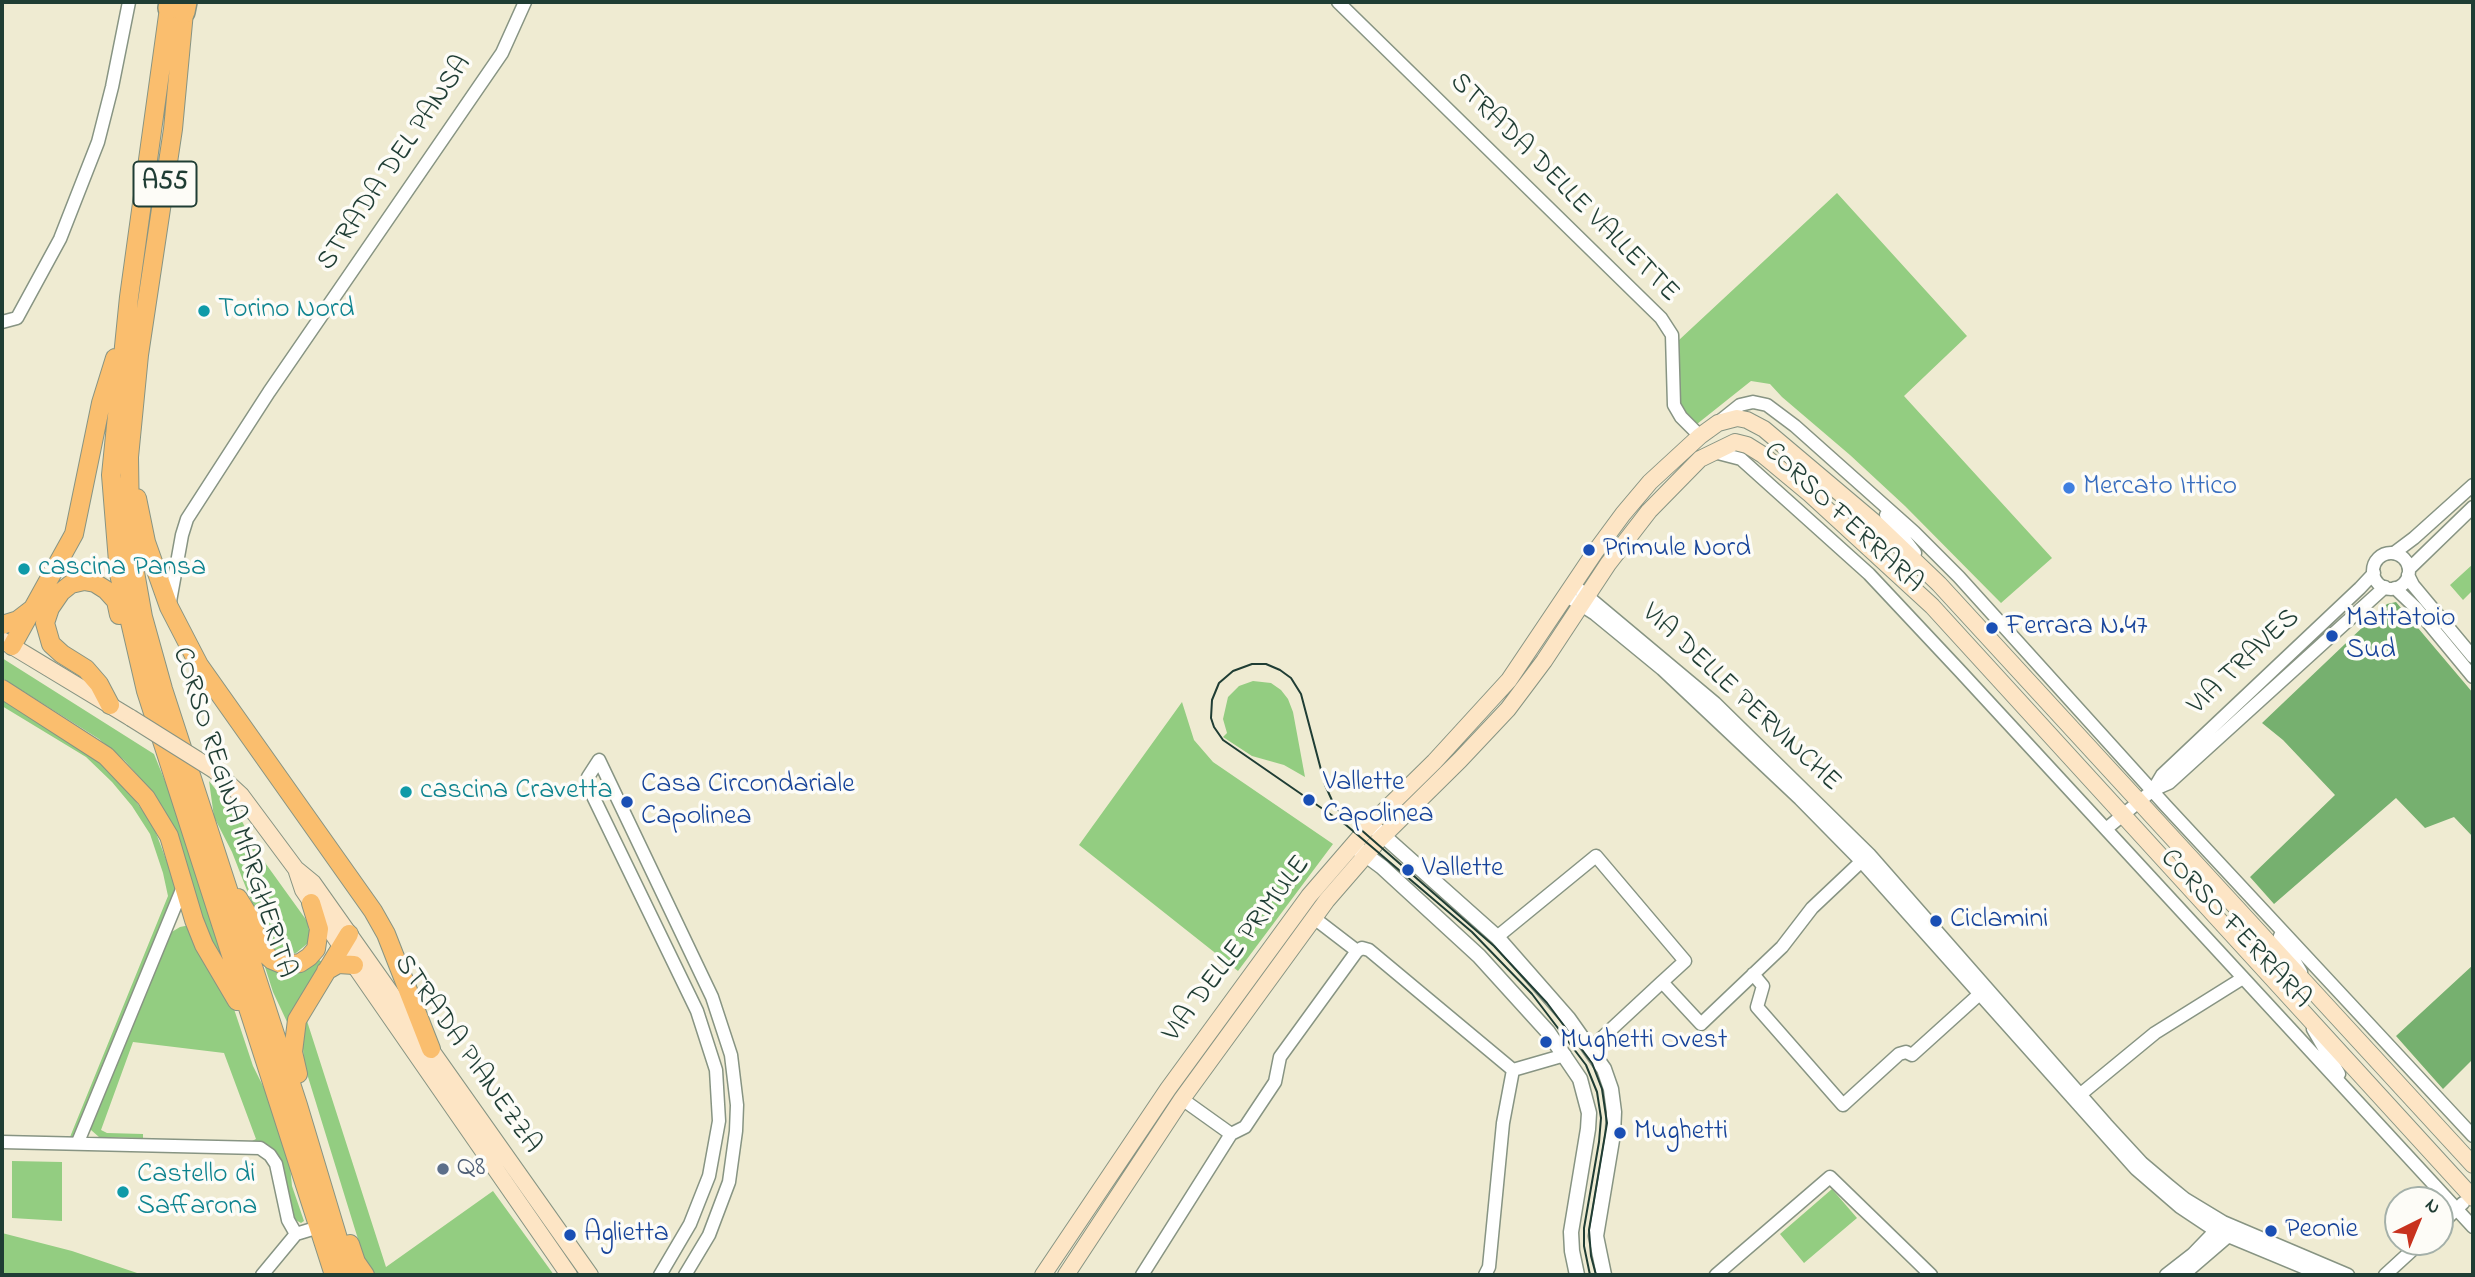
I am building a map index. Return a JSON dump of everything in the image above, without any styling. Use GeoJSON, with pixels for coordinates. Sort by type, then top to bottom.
{"type":"FeatureCollection","features":[{"type":"Feature","properties":{"kind":"main road","name":"A55"},"geometry":{"type":"LineString","coordinates":[[131,353],[127,317],[177,6]]}},
{"type":"Feature","properties":{"kind":"main road","name":"A55"},"geometry":{"type":"LineString","coordinates":[[131,353],[173,129],[177,6]]}},
{"type":"Feature","properties":{"kind":"main road"},"geometry":{"type":"LineString","coordinates":[[7,643],[38,602],[74,534],[101,404],[127,317]]}},
{"type":"Feature","properties":{"kind":"main road","name":"CORSO REGINA MARGHERITA"},"geometry":{"type":"LineString","coordinates":[[131,353],[130,523],[135,572],[144,617],[163,689],[298,1105],[349,1275]]}},
{"type":"Feature","properties":{"kind":"main road","name":"CORSO REGINA MARGHERITA"},"geometry":{"type":"LineString","coordinates":[[131,353],[111,475],[113,523],[121,587],[146,691],[334,1275]]}},
{"type":"Feature","properties":{"kind":"main road","name":"CORSO FERRARA"},"geometry":{"type":"LineString","coordinates":[[1718,423],[1737,418],[1764,429],[1873,521],[1939,584],[2146,796],[2308,984],[2473,1166]]}},
{"type":"Feature","properties":{"kind":"main road","name":"VIA DELLE PRIMULE"},"geometry":{"type":"LineString","coordinates":[[1066,1275],[1182,1099],[1314,918],[1366,855],[1378,830],[1434,762],[1509,680],[1623,514],[1650,482],[1718,423]]}},
{"type":"Feature","properties":{"kind":"main road","name":"CORSO FERRARA"},"geometry":{"type":"LineString","coordinates":[[1714,452],[1735,442],[1747,445],[1763,455],[1821,503],[1932,606],[2473,1196]]}},
{"type":"Feature","properties":{"kind":"main road","name":"VIA DELLE PRIMULE"},"geometry":{"type":"LineString","coordinates":[[1043,1275],[1168,1089],[1301,907],[1352,845],[1378,830],[1460,761],[1508,709],[1649,510],[1690,468],[1714,452]]}},
{"type":"Feature","properties":{"kind":"main road"},"geometry":{"type":"LineString","coordinates":[[129,457],[146,542],[169,607],[199,665],[373,911],[386,934],[408,1020],[431,1049]]}},
{"type":"Feature","properties":{"kind":"main road"},"geometry":{"type":"LineString","coordinates":[[110,705],[99,684],[86,669],[56,650],[48,637],[45,623],[47,615],[61,592],[71,584],[84,581],[95,583],[112,596],[129,665],[146,691]]}},
{"type":"Feature","properties":{"kind":"main road"},"geometry":{"type":"LineString","coordinates":[[2,625],[18,620],[38,602]]}},
{"type":"Feature","properties":{"kind":"main road","name":"STRADA PIANEZZA"},"geometry":{"type":"LineString","coordinates":[[7,643],[228,781],[254,811],[296,869],[313,883],[345,940],[354,965],[408,1020]]}},
{"type":"Feature","properties":{"kind":"main road"},"geometry":{"type":"LineString","coordinates":[[2,689],[90,744],[132,781],[146,798],[169,836],[183,887],[204,945],[259,1042]]}},
{"type":"Feature","properties":{"kind":"main road","name":"STRADA PIANEZZA"},"geometry":{"type":"LineString","coordinates":[[296,869],[303,890],[312,903],[408,1020],[569,1275]]}},
{"type":"Feature","properties":{"kind":"main road"},"geometry":{"type":"LineString","coordinates":[[222,872],[249,916],[262,951],[278,964],[300,963],[316,948],[319,929],[312,903]]}},
{"type":"Feature","properties":{"kind":"main road"},"geometry":{"type":"LineString","coordinates":[[298,1105],[301,1081],[293,1052],[295,1030],[301,1010],[345,940]]}},
{"type":"Feature","properties":{"kind":"main road"},"geometry":{"type":"LineString","coordinates":[[326,971],[338,964],[354,965]]}},
{"type":"Feature","properties":{"kind":"main road","name":"STRADA PIANEZZA"},"geometry":{"type":"LineString","coordinates":[[431,1049],[590,1275]]}},
{"type":"Feature","properties":{"kind":"main road"},"geometry":{"type":"LineString","coordinates":[[1168,1089],[1182,1099]]}},
{"type":"Feature","properties":{"kind":"main road"},"geometry":{"type":"LineString","coordinates":[[326,1198],[346,1233],[356,1262],[365,1275]]}},
{"type":"Feature","properties":{"kind":"main road"},"geometry":{"type":"LineString","coordinates":[[319,1227],[324,1275]]}},
{"type":"Feature","properties":{"kind":"street"},"geometry":{"type":"LineString","coordinates":[[4,322],[17,318],[40,279],[60,239],[93,155],[112,87],[129,2]]}},
{"type":"Feature","properties":{"kind":"street","name":"STRADA DEL PANSA"},"geometry":{"type":"LineString","coordinates":[[169,607],[187,519],[269,392],[502,54],[525,2]]}},
{"type":"Feature","properties":{"kind":"street","name":"STRADA DELLE VALLETTE"},"geometry":{"type":"LineString","coordinates":[[1338,2],[1661,318],[1672,335],[1674,405],[1681,417],[1700,436]]}},
{"type":"Feature","properties":{"kind":"street","name":"CORSO FERRARA"},"geometry":{"type":"LineString","coordinates":[[1718,423],[1740,405],[1753,402],[1767,405],[1869,492],[1959,578],[2146,796],[2263,908],[2473,1136]]}},
{"type":"Feature","properties":{"kind":"street","name":"CORSO FERRARA"},"geometry":{"type":"LineString","coordinates":[[1714,452],[1741,459],[1868,575],[1960,670],[2473,1227]]}},
{"type":"Feature","properties":{"kind":"street"},"geometry":{"type":"LineString","coordinates":[[2473,485],[2414,538],[2394,553],[2379,558],[2374,573],[2377,582],[2390,588],[2416,608],[2473,677]]}},
{"type":"Feature","properties":{"kind":"street","name":"CORSO FERRARA"},"geometry":{"type":"LineString","coordinates":[[1869,492],[1939,584]]}},
{"type":"Feature","properties":{"kind":"street"},"geometry":{"type":"LineString","coordinates":[[2390,588],[2403,584],[2409,572],[2473,507]]}},
{"type":"Feature","properties":{"kind":"street"},"geometry":{"type":"LineString","coordinates":[[2394,553],[2404,559],[2413,585],[2473,657]]}},
{"type":"Feature","properties":{"kind":"street","name":"VIA TRAVES"},"geometry":{"type":"LineString","coordinates":[[2146,796],[2162,775],[2374,573]]}},
{"type":"Feature","properties":{"kind":"street","name":"VIA TRAVES"},"geometry":{"type":"LineString","coordinates":[[2106,829],[2146,796],[2169,783],[2390,588]]}},
{"type":"Feature","properties":{"kind":"street","name":"VIA DELLE PERVINCHE"},"geometry":{"type":"LineString","coordinates":[[1571,590],[1707,709],[1865,857],[2103,1127],[2142,1163],[2220,1227],[2322,1275]]}},
{"type":"Feature","properties":{"kind":"street"},"geometry":{"type":"LineString","coordinates":[[660,1275],[690,1224],[709,1176],[719,1121],[716,1070],[697,1011],[589,788],[587,777],[599,760],[712,997],[731,1055],[737,1105],[729,1182],[709,1235],[685,1275]]}},
{"type":"Feature","properties":{"kind":"street"},"geometry":{"type":"LineString","coordinates":[[1378,830],[1497,937],[1542,986],[1591,1048],[1604,1069],[1611,1089],[1614,1112],[1597,1236],[1604,1275]]}},
{"type":"Feature","properties":{"kind":"street"},"geometry":{"type":"LineString","coordinates":[[1352,845],[1382,867],[1479,956],[1522,1000],[1566,1055],[1580,1079],[1589,1113],[1571,1232],[1577,1275]]}},
{"type":"Feature","properties":{"kind":"street"},"geometry":{"type":"LineString","coordinates":[[1497,937],[1596,856],[1685,961],[1591,1048]]}},
{"type":"Feature","properties":{"kind":"street"},"geometry":{"type":"LineString","coordinates":[[1662,982],[1701,1024],[1782,947],[1812,908],[1865,857]]}},
{"type":"Feature","properties":{"kind":"street"},"geometry":{"type":"LineString","coordinates":[[78,1142],[183,887]]}},
{"type":"Feature","properties":{"kind":"street","name":"CORSO FERRARA"},"geometry":{"type":"LineString","coordinates":[[2263,908],[2308,984]]}},
{"type":"Feature","properties":{"kind":"street","name":"VIA DELLE PRIMULE"},"geometry":{"type":"LineString","coordinates":[[1314,918],[1357,951],[1362,948],[1369,950],[1513,1070]]}},
{"type":"Feature","properties":{"kind":"street"},"geometry":{"type":"LineString","coordinates":[[167,927],[194,920]]}},
{"type":"Feature","properties":{"kind":"street"},"geometry":{"type":"LineString","coordinates":[[1142,1275],[1231,1134],[1245,1126],[1275,1082],[1280,1057],[1357,951]]}},
{"type":"Feature","properties":{"kind":"street"},"geometry":{"type":"LineString","coordinates":[[1753,974],[1763,986],[1757,1007],[1843,1105],[1899,1054],[1906,1052],[1912,1055],[1983,991]]}},
{"type":"Feature","properties":{"kind":"street"},"geometry":{"type":"LineString","coordinates":[[2077,1097],[2155,1033],[2243,978]]}},
{"type":"Feature","properties":{"kind":"street","name":"CORSO FERRARA"},"geometry":{"type":"LineString","coordinates":[[2302,1011],[2348,1091]]}},
{"type":"Feature","properties":{"kind":"street"},"geometry":{"type":"LineString","coordinates":[[1485,1275],[1489,1266],[1503,1123],[1513,1070],[1566,1055]]}},
{"type":"Feature","properties":{"kind":"street"},"geometry":{"type":"LineString","coordinates":[[1182,1099],[1231,1134]]}},
{"type":"Feature","properties":{"kind":"street"},"geometry":{"type":"LineString","coordinates":[[2,1142],[260,1148],[270,1155],[276,1164],[288,1220],[296,1234]]}},
{"type":"Feature","properties":{"kind":"street"},"geometry":{"type":"LineString","coordinates":[[1716,1275],[1830,1177],[1931,1275]]}},
{"type":"Feature","properties":{"kind":"street"},"geometry":{"type":"LineString","coordinates":[[2454,1212],[2473,1196]]}},
{"type":"Feature","properties":{"kind":"street"},"geometry":{"type":"LineString","coordinates":[[262,1275],[296,1234],[319,1227]]}},
{"type":"Feature","properties":{"kind":"street"},"geometry":{"type":"LineString","coordinates":[[2166,1275],[2193,1254],[2220,1227]]}},
{"type":"Feature","properties":{"kind":"street"},"geometry":{"type":"LineString","coordinates":[[2183,1275],[2232,1233]]}},
{"type":"Feature","properties":{"kind":"street","name":"VIA DELLE PERVINCHE"},"geometry":{"type":"LineString","coordinates":[[2232,1233],[2348,1275]]}},
{"type":"Feature","properties":{"kind":"street"},"geometry":{"type":"LineString","coordinates":[[2385,1275],[2406,1256]]}},
{"type":"Feature","properties":{"kind":"street"},"geometry":{"type":"LineString","coordinates":[[649,1275],[669,1259]]}},
{"type":"Feature","properties":{"kind":"green space"},"geometry":{"type":"Polygon","coordinates":[[[1837,193],[1967,336],[1904,396],[2052,558],[2001,603],[1905,506],[1770,384],[1751,381],[1697,424],[1690,420],[1681,407],[1675,391],[1675,364],[1679,340],[1837,193]]]}},
{"type":"Feature","properties":{"kind":"green space"},"geometry":{"type":"Polygon","coordinates":[[[2473,564],[2473,590],[2463,600],[2450,585],[2473,564]]]}},
{"type":"Feature","properties":{"kind":"green space"},"geometry":{"type":"Polygon","coordinates":[[[2396,602],[2473,693],[2473,837],[2454,817],[2425,828],[2396,798],[2274,904],[2250,877],[2335,795],[2283,740],[2262,723],[2387,604],[2396,602]]]}},
{"type":"Feature","properties":{"kind":"green space"},"geometry":{"type":"Polygon","coordinates":[[[2,658],[154,754],[223,958],[207,934],[156,800],[141,779],[99,739],[2,678],[2,658]]]}},
{"type":"Feature","properties":{"kind":"green space"},"geometry":{"type":"Polygon","coordinates":[[[1253,681],[1271,683],[1288,699],[1293,712],[1305,777],[1284,765],[1252,756],[1223,737],[1227,733],[1223,719],[1228,697],[1239,686],[1253,681]]]}},
{"type":"Feature","properties":{"kind":"green space"},"geometry":{"type":"Polygon","coordinates":[[[2,699],[99,760],[124,785],[153,825],[178,891],[77,1137],[70,1137],[168,896],[150,834],[112,782],[86,757],[2,706],[2,699]]]}},
{"type":"Feature","properties":{"kind":"green space"},"geometry":{"type":"Polygon","coordinates":[[[1182,702],[1194,740],[1213,762],[1333,844],[1238,971],[1079,845],[1182,702]]]}},
{"type":"Feature","properties":{"kind":"green space"},"geometry":{"type":"Polygon","coordinates":[[[209,781],[243,823],[253,846],[307,921],[310,935],[307,944],[296,953],[276,951],[266,939],[232,852],[214,817],[209,781]]]}},
{"type":"Feature","properties":{"kind":"green space"},"geometry":{"type":"Polygon","coordinates":[[[190,925],[230,997],[253,1066],[266,1092],[290,1166],[292,1186],[304,1221],[301,1223],[294,1219],[277,1154],[272,1149],[265,1143],[210,1143],[250,1142],[256,1139],[224,1053],[133,1042],[101,1130],[107,1133],[143,1134],[143,1138],[99,1137],[91,1130],[90,1124],[170,933],[190,925]]]}},
{"type":"Feature","properties":{"kind":"green space"},"geometry":{"type":"Polygon","coordinates":[[[318,959],[323,963],[288,1024],[265,967],[268,963],[318,959]]]}},
{"type":"Feature","properties":{"kind":"green space"},"geometry":{"type":"Polygon","coordinates":[[[2473,965],[2473,1059],[2443,1089],[2396,1036],[2473,965]]]}},
{"type":"Feature","properties":{"kind":"green space"},"geometry":{"type":"Polygon","coordinates":[[[307,1021],[386,1267],[493,1191],[554,1275],[375,1275],[366,1265],[304,1064],[302,1032],[307,1021]]]}},
{"type":"Feature","properties":{"kind":"green space"},"geometry":{"type":"Polygon","coordinates":[[[12,1161],[62,1162],[62,1221],[12,1218],[12,1161]]]}},
{"type":"Feature","properties":{"kind":"green space"},"geometry":{"type":"Polygon","coordinates":[[[1832,1189],[1857,1218],[1804,1263],[1780,1234],[1832,1189]]]}},
{"type":"Feature","properties":{"kind":"green space"},"geometry":{"type":"Polygon","coordinates":[[[2,1233],[72,1251],[143,1275],[2,1275],[2,1233]]]}},
{"type":"Feature","properties":{"kind":"tram line"},"geometry":{"type":"LineString","coordinates":[[1590,1275],[1584,1246],[1584,1228],[1601,1118],[1597,1092],[1586,1065],[1532,994],[1472,932],[1346,825],[1223,740],[1211,718],[1212,700],[1219,683],[1233,671],[1252,664],[1266,664],[1291,678],[1301,694],[1325,785],[1335,807],[1494,946],[1547,1003],[1592,1063],[1602,1089],[1607,1123],[1589,1230],[1596,1275]]}},
{"type":"Feature","properties":{"kind":"place","name":"Torino Nord"},"geometry":{"type":"Point","coordinates":[204,311]}},
{"type":"Feature","properties":{"kind":"place","name":"Mercato Ittico"},"geometry":{"type":"Point","coordinates":[2069,488]}},
{"type":"Feature","properties":{"kind":"place","name":"Primule Nord"},"geometry":{"type":"Point","coordinates":[1589,550]}},
{"type":"Feature","properties":{"kind":"place","name":"cascina Pansa"},"geometry":{"type":"Point","coordinates":[24,569]}},
{"type":"Feature","properties":{"kind":"place","name":"Ferrara N.47"},"geometry":{"type":"Point","coordinates":[1992,628]}},
{"type":"Feature","properties":{"kind":"place","name":"Mattatoio Sud"},"geometry":{"type":"Point","coordinates":[2332,636]}},
{"type":"Feature","properties":{"kind":"place","name":"cascina Cravetta"},"geometry":{"type":"Point","coordinates":[406,792]}},
{"type":"Feature","properties":{"kind":"place","name":"Vallette Capolinea"},"geometry":{"type":"Point","coordinates":[1309,800]}},
{"type":"Feature","properties":{"kind":"place","name":"Casa Circondariale Capolinea"},"geometry":{"type":"Point","coordinates":[627,802]}},
{"type":"Feature","properties":{"kind":"place","name":"Vallette"},"geometry":{"type":"Point","coordinates":[1408,870]}},
{"type":"Feature","properties":{"kind":"place","name":"Ciclamini"},"geometry":{"type":"Point","coordinates":[1936,921]}},
{"type":"Feature","properties":{"kind":"place","name":"Mughetti Ovest"},"geometry":{"type":"Point","coordinates":[1546,1042]}},
{"type":"Feature","properties":{"kind":"place","name":"Mughetti"},"geometry":{"type":"Point","coordinates":[1620,1133]}},
{"type":"Feature","properties":{"kind":"place","name":"Q8"},"geometry":{"type":"Point","coordinates":[443,1169]}},
{"type":"Feature","properties":{"kind":"place","name":"Castello di Saffarona"},"geometry":{"type":"Point","coordinates":[123,1192]}},
{"type":"Feature","properties":{"kind":"place","name":"Peonie"},"geometry":{"type":"Point","coordinates":[2271,1231]}},
{"type":"Feature","properties":{"kind":"place","name":"Aglietta"},"geometry":{"type":"Point","coordinates":[570,1235]}}]}
